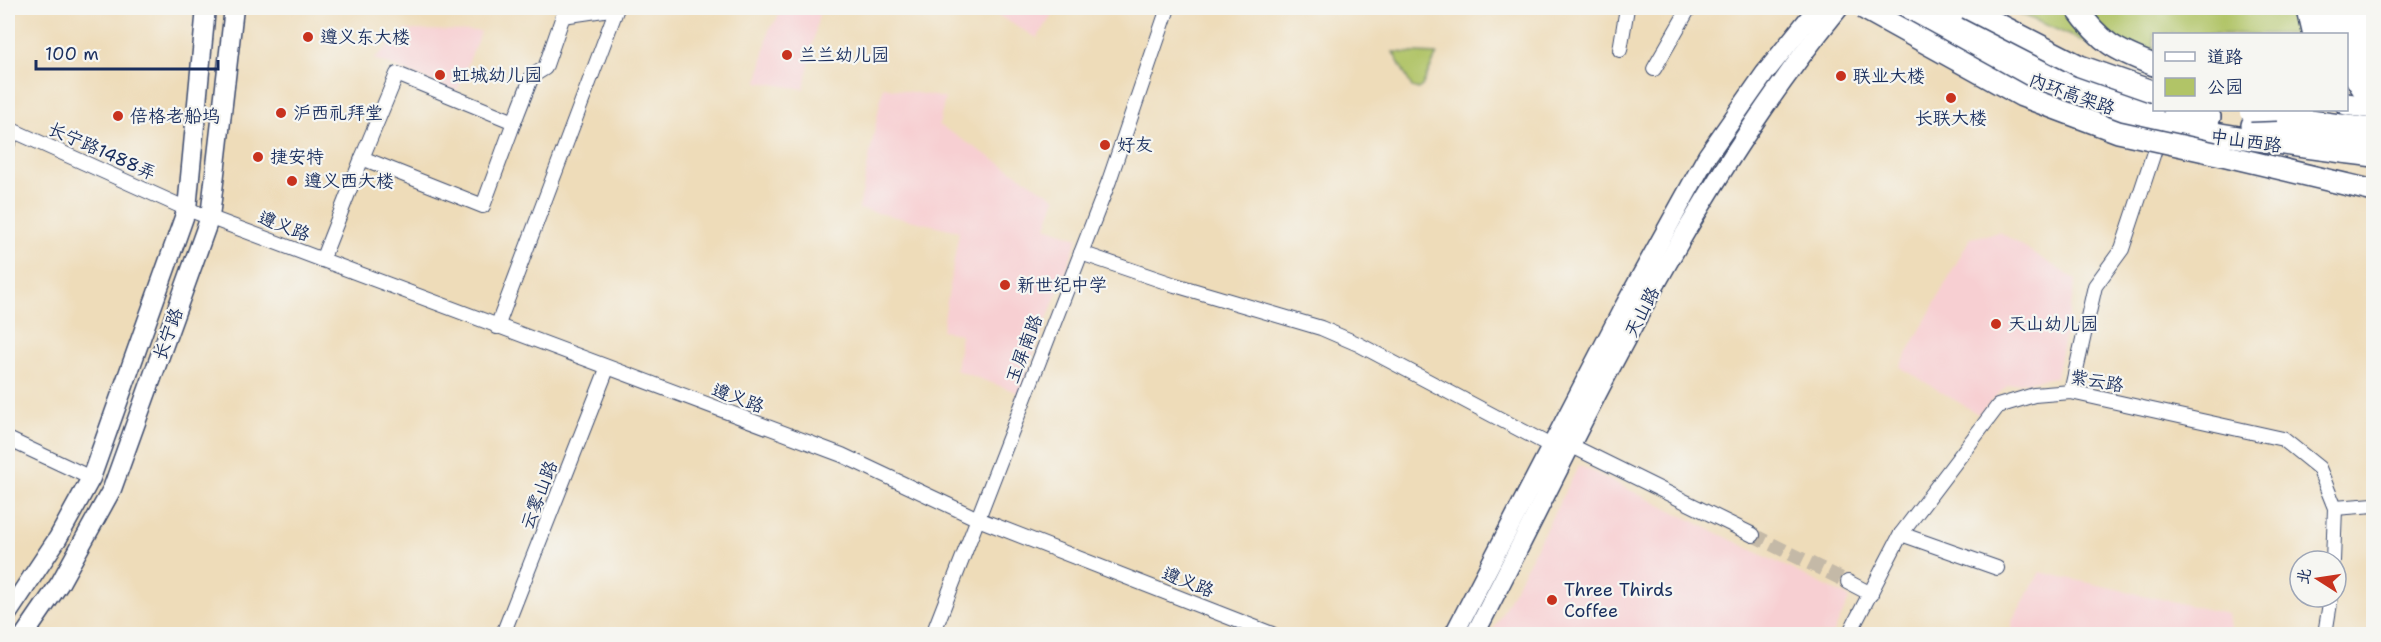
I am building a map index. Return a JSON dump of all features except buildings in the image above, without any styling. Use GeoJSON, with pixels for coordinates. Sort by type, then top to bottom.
{"type":"FeatureCollection","features":[{"type":"Feature","properties":{"kind":"highway"},"geometry":{"type":"LineString","coordinates":[[1863,8],[2022,96],[2118,132],[2299,172],[2373,191]]}},
{"type":"Feature","properties":{"kind":"highway","name":"内环高架路"},"geometry":{"type":"LineString","coordinates":[[1891,8],[1991,62],[2046,86],[2138,117],[2220,134],[2373,158]]}},
{"type":"Feature","properties":{"kind":"highway","name":"内环高架路"},"geometry":{"type":"LineString","coordinates":[[1925,8],[2071,79],[2153,105]]}},
{"type":"Feature","properties":{"kind":"highway"},"geometry":{"type":"LineString","coordinates":[[1967,8],[2080,66],[2153,91]]}},
{"type":"Feature","properties":{"kind":"highway"},"geometry":{"type":"LineString","coordinates":[[2076,8],[2097,36],[2115,49],[2153,65]]}},
{"type":"Feature","properties":{"kind":"highway"},"geometry":{"type":"LineString","coordinates":[[2314,8],[2328,33]]}},
{"type":"Feature","properties":{"kind":"highway"},"geometry":{"type":"LineString","coordinates":[[2327,8],[2329,33]]}},
{"type":"Feature","properties":{"kind":"highway"},"geometry":{"type":"LineString","coordinates":[[2327,8],[2340,33]]}},
{"type":"Feature","properties":{"kind":"highway"},"geometry":{"type":"LineString","coordinates":[[2366,8],[2373,23]]}},
{"type":"Feature","properties":{"kind":"highway"},"geometry":{"type":"LineString","coordinates":[[2348,49],[2373,88]]}},
{"type":"Feature","properties":{"kind":"highway"},"geometry":{"type":"LineString","coordinates":[[2348,66],[2373,107]]}},
{"type":"Feature","properties":{"kind":"highway"},"geometry":{"type":"LineString","coordinates":[[2348,104],[2373,107]]}},
{"type":"Feature","properties":{"kind":"highway"},"geometry":{"type":"LineString","coordinates":[[2179,111],[2228,121],[2373,138]]}},
{"type":"Feature","properties":{"kind":"highway"},"geometry":{"type":"LineString","coordinates":[[2250,111],[2373,138]]}},
{"type":"Feature","properties":{"kind":"main road","name":"长宁路"},"geometry":{"type":"LineString","coordinates":[[8,613],[58,538],[91,478],[187,208],[206,8]]}},
{"type":"Feature","properties":{"kind":"main road","name":"长宁路"},"geometry":{"type":"LineString","coordinates":[[25,634],[60,582],[112,489],[210,217],[234,8]]}},
{"type":"Feature","properties":{"kind":"main road","name":"天山路"},"geometry":{"type":"LineString","coordinates":[[1454,634],[1551,446],[1707,156],[1765,73],[1817,8]]}},
{"type":"Feature","properties":{"kind":"main road","name":"天山路"},"geometry":{"type":"LineString","coordinates":[[1475,634],[1695,213],[1750,128],[1839,8]]}},
{"type":"Feature","properties":{"kind":"main road","name":"中山西路"},"geometry":{"type":"LineString","coordinates":[[1854,8],[2003,82],[2073,108],[2161,129],[2373,158]]}},
{"type":"Feature","properties":{"kind":"main road"},"geometry":{"type":"LineString","coordinates":[[1958,8],[2032,45],[2095,72],[2153,91]]}},
{"type":"Feature","properties":{"kind":"main road"},"geometry":{"type":"LineString","coordinates":[[2306,8],[2312,33]]}},
{"type":"Feature","properties":{"kind":"main road"},"geometry":{"type":"LineString","coordinates":[[2327,8],[2345,33]]}},
{"type":"Feature","properties":{"kind":"main road"},"geometry":{"type":"LineString","coordinates":[[2348,8],[2373,55]]}},
{"type":"Feature","properties":{"kind":"main road"},"geometry":{"type":"LineString","coordinates":[[2348,38],[2373,80]]}},
{"type":"Feature","properties":{"kind":"main road","name":"中山西路"},"geometry":{"type":"LineString","coordinates":[[2258,111],[2326,116],[2373,128]]}},
{"type":"Feature","properties":{"kind":"main road"},"geometry":{"type":"LineString","coordinates":[[2161,129],[2373,183]]}},
{"type":"Feature","properties":{"kind":"street"},"geometry":{"type":"LineString","coordinates":[[362,158],[483,206],[532,76],[545,69],[563,16],[617,8],[497,327]]}},
{"type":"Feature","properties":{"kind":"street","name":"玉屏南路"},"geometry":{"type":"LineString","coordinates":[[933,634],[1134,113],[1168,8]]}},
{"type":"Feature","properties":{"kind":"street"},"geometry":{"type":"LineString","coordinates":[[1620,50],[1628,8]]}},
{"type":"Feature","properties":{"kind":"street"},"geometry":{"type":"LineString","coordinates":[[1654,69],[1689,8]]}},
{"type":"Feature","properties":{"kind":"street"},"geometry":{"type":"LineString","coordinates":[[322,260],[397,74],[514,122]]}},
{"type":"Feature","properties":{"kind":"street"},"geometry":{"type":"LineString","coordinates":[[2071,392],[2095,286],[2122,249],[2161,129]]}},
{"type":"Feature","properties":{"kind":"street","name":"长宁路1488弄"},"geometry":{"type":"LineString","coordinates":[[10,134],[187,208]]}},
{"type":"Feature","properties":{"kind":"street","name":"遵义路"},"geometry":{"type":"LineString","coordinates":[[187,208],[607,369],[842,455],[978,519],[1272,634]]}},
{"type":"Feature","properties":{"kind":"street"},"geometry":{"type":"LineString","coordinates":[[1081,253],[1175,285],[1321,328],[1358,344],[1551,446]]}},
{"type":"Feature","properties":{"kind":"street","name":"云雾山路"},"geometry":{"type":"LineString","coordinates":[[503,634],[607,369]]}},
{"type":"Feature","properties":{"kind":"street","name":"紫云路"},"geometry":{"type":"LineString","coordinates":[[1849,634],[1901,534],[1998,406],[2034,395],[2071,392],[2283,439],[2319,468],[2335,508],[2333,549]]}},
{"type":"Feature","properties":{"kind":"street"},"geometry":{"type":"LineString","coordinates":[[8,439],[91,478]]}},
{"type":"Feature","properties":{"kind":"street"},"geometry":{"type":"LineString","coordinates":[[1572,446],[1753,535]]}},
{"type":"Feature","properties":{"kind":"street"},"geometry":{"type":"LineString","coordinates":[[2335,508],[2373,505]]}},
{"type":"Feature","properties":{"kind":"street"},"geometry":{"type":"LineString","coordinates":[[1901,534],[1997,568]]}},
{"type":"Feature","properties":{"kind":"street"},"geometry":{"type":"LineString","coordinates":[[1848,582],[1870,594]]}},
{"type":"Feature","properties":{"kind":"street"},"geometry":{"type":"LineString","coordinates":[[2325,634],[2329,609]]}},
{"type":"Feature","properties":{"kind":"shaded area","name":"兰兰幼儿园"},"geometry":{"type":"Polygon","coordinates":[[[780,8],[820,8],[804,89],[758,82],[769,29],[778,18],[780,8]]]}},
{"type":"Feature","properties":{"kind":"shaded area"},"geometry":{"type":"Polygon","coordinates":[[[985,8],[1057,8],[1037,38],[985,8]]]}},
{"type":"Feature","properties":{"kind":"shaded area","name":"虹城幼儿园"},"geometry":{"type":"Polygon","coordinates":[[[405,30],[481,31],[457,91],[374,59],[405,30]]]}},
{"type":"Feature","properties":{"kind":"shaded area","name":"新世纪中学"},"geometry":{"type":"Polygon","coordinates":[[[883,87],[945,98],[939,125],[1056,198],[1046,227],[1078,238],[1019,393],[956,370],[961,334],[942,331],[959,231],[859,209],[883,87]]]}},
{"type":"Feature","properties":{"kind":"shaded area","name":"天山幼儿园"},"geometry":{"type":"Polygon","coordinates":[[[2000,232],[2076,280],[2056,377],[2008,385],[1978,414],[1900,367],[1970,238],[2000,232]]]}},
{"type":"Feature","properties":{"kind":"shaded area"},"geometry":{"type":"Polygon","coordinates":[[[1579,465],[1850,598],[1833,634],[1491,634],[1579,465]]]}},
{"type":"Feature","properties":{"kind":"shaded area"},"geometry":{"type":"Polygon","coordinates":[[[2040,572],[2228,614],[2231,634],[2012,634],[2012,621],[2040,572]]]}},
{"type":"Feature","properties":{"kind":"green space"},"geometry":{"type":"Polygon","coordinates":[[[2007,8],[2310,8],[2317,33],[2153,33],[2153,60],[2103,50],[2007,8]]]}},
{"type":"Feature","properties":{"kind":"green space"},"geometry":{"type":"Polygon","coordinates":[[[1393,52],[1437,54],[1422,86],[1418,89],[1412,87],[1393,52]]]}},
{"type":"Feature","properties":{"kind":"tunnel"},"geometry":{"type":"LineString","coordinates":[[1753,535],[1848,582]]}},
{"type":"Feature","properties":{"kind":"place","name":"遵义东大楼"},"geometry":{"type":"Point","coordinates":[308,37]}},
{"type":"Feature","properties":{"kind":"place","name":"兰兰幼儿园"},"geometry":{"type":"Point","coordinates":[787,55]}},
{"type":"Feature","properties":{"kind":"place","name":"虹城幼儿园"},"geometry":{"type":"Point","coordinates":[440,75]}},
{"type":"Feature","properties":{"kind":"place","name":"联业大楼"},"geometry":{"type":"Point","coordinates":[1841,76]}},
{"type":"Feature","properties":{"kind":"place","name":"长联大楼"},"geometry":{"type":"Point","coordinates":[1951,98]}},
{"type":"Feature","properties":{"kind":"place","name":"沪西礼拜堂"},"geometry":{"type":"Point","coordinates":[281,113]}},
{"type":"Feature","properties":{"kind":"place","name":"倍格老船坞"},"geometry":{"type":"Point","coordinates":[118,116]}},
{"type":"Feature","properties":{"kind":"place","name":"好友"},"geometry":{"type":"Point","coordinates":[1105,145]}},
{"type":"Feature","properties":{"kind":"place","name":"捷安特"},"geometry":{"type":"Point","coordinates":[258,157]}},
{"type":"Feature","properties":{"kind":"place","name":"遵义西大楼"},"geometry":{"type":"Point","coordinates":[292,181]}},
{"type":"Feature","properties":{"kind":"place","name":"新世纪中学"},"geometry":{"type":"Point","coordinates":[1005,285]}},
{"type":"Feature","properties":{"kind":"place","name":"天山幼儿园"},"geometry":{"type":"Point","coordinates":[1996,324]}},
{"type":"Feature","properties":{"kind":"place","name":"Three Thirds Coffee"},"geometry":{"type":"Point","coordinates":[1552,600]}}]}
